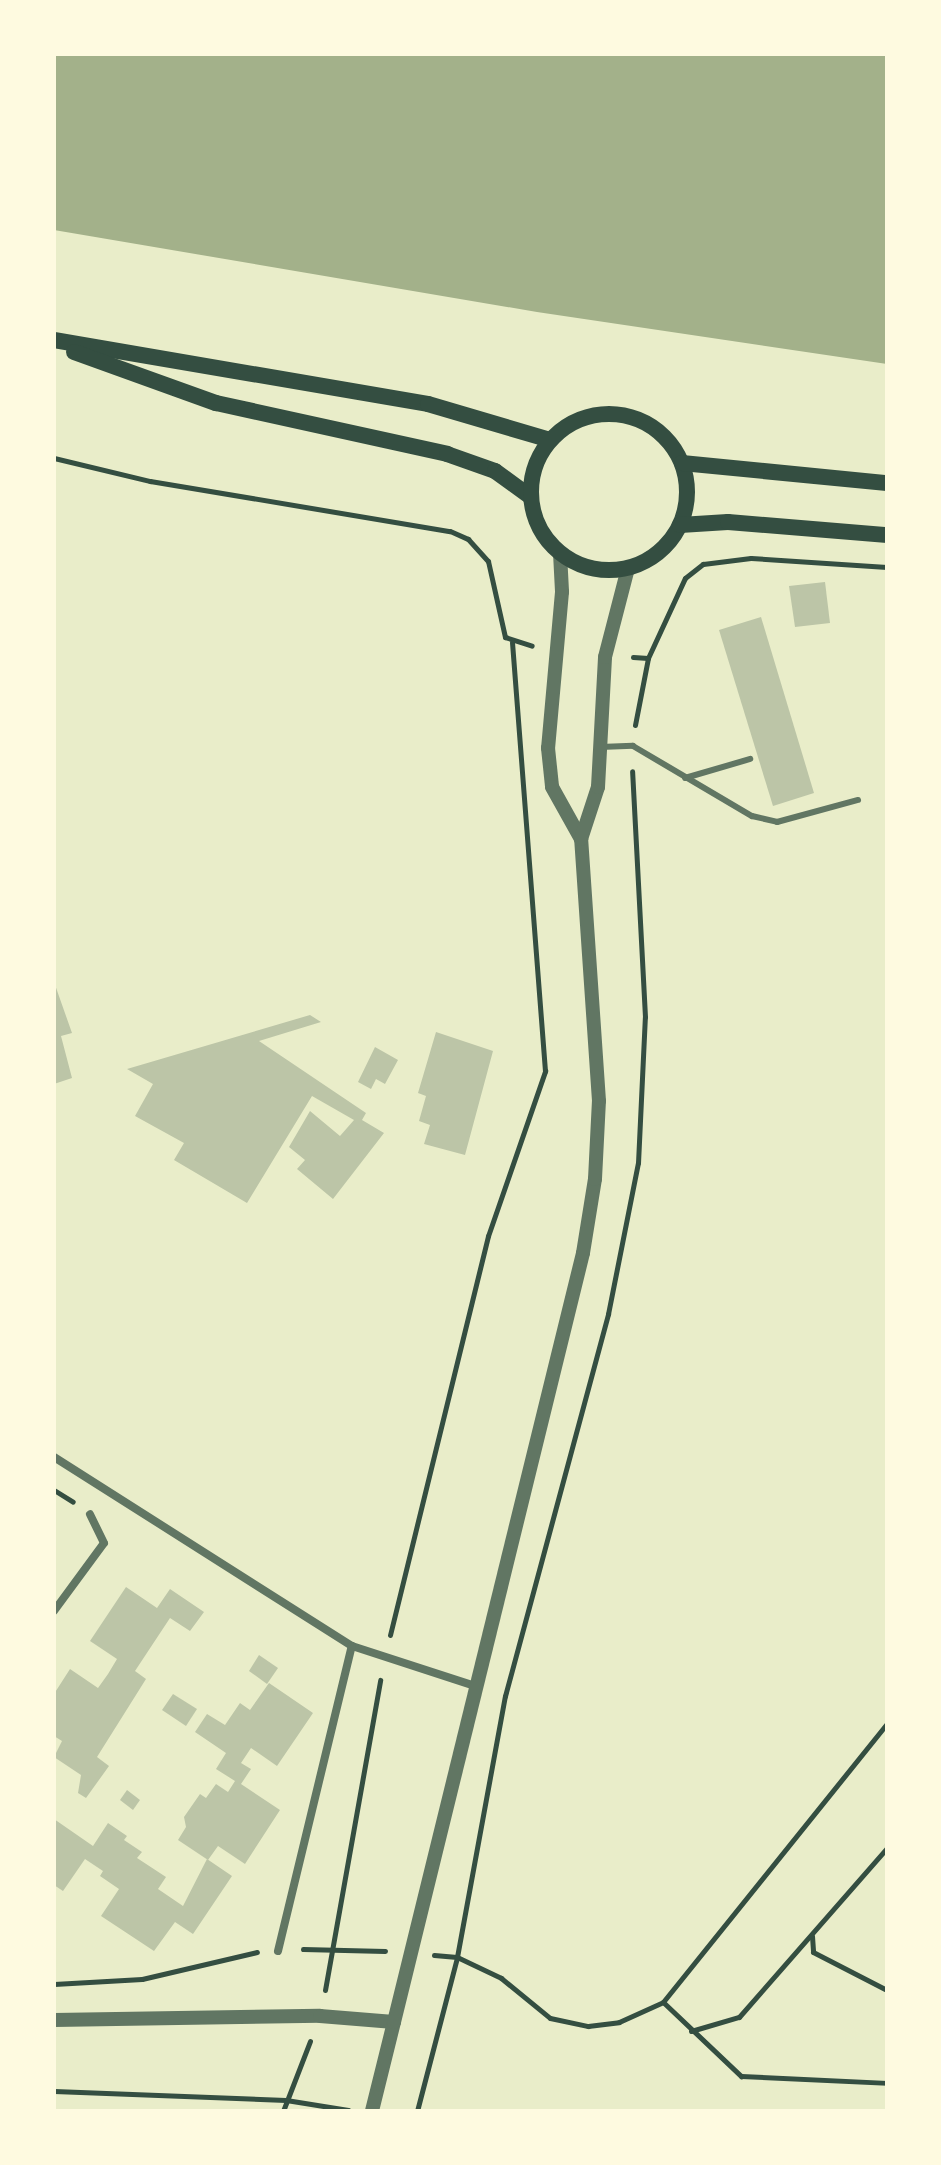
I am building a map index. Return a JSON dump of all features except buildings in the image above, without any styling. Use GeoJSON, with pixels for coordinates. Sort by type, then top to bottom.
{"type":"FeatureCollection","features":[{"type":"Feature","properties":{"kind":"main road"},"geometry":{"type":"LineString","coordinates":[[54,342],[428,404],[550,440]]}},
{"type":"Feature","properties":{"kind":"main road"},"geometry":{"type":"LineString","coordinates":[[54,342],[216,403],[447,454],[495,471],[528,495],[541,529],[560,553],[604,570],[628,568],[649,559],[680,525],[686,505],[682,463],[654,427],[622,415],[588,416],[550,440],[538,459],[528,495]]}},
{"type":"Feature","properties":{"kind":"main road"},"geometry":{"type":"LineString","coordinates":[[682,463],[887,483]]}},
{"type":"Feature","properties":{"kind":"main road"},"geometry":{"type":"LineString","coordinates":[[680,525],[728,522],[887,535]]}},
{"type":"Feature","properties":{"kind":"street"},"geometry":{"type":"LineString","coordinates":[[560,553],[562,592],[554,651],[548,748],[552,787],[581,839]]}},
{"type":"Feature","properties":{"kind":"street"},"geometry":{"type":"LineString","coordinates":[[372,2111],[583,1253],[595,1179],[599,1101],[581,839],[598,787],[605,657],[628,568]]}},
{"type":"Feature","properties":{"kind":"street"},"geometry":{"type":"LineString","coordinates":[[54,1457],[352,1646],[475,1686]]}},
{"type":"Feature","properties":{"kind":"street"},"geometry":{"type":"LineString","coordinates":[[54,1611],[104,1543],[90,1514]]}},
{"type":"Feature","properties":{"kind":"street"},"geometry":{"type":"LineString","coordinates":[[278,1951],[352,1646]]}},
{"type":"Feature","properties":{"kind":"street"},"geometry":{"type":"LineString","coordinates":[[54,2020],[320,2016],[394,2022]]}},
{"type":"Feature","properties":{"kind":"lane"},"geometry":{"type":"LineString","coordinates":[[600,747],[633,746],[752,816],[777,822],[858,800]]}},
{"type":"Feature","properties":{"kind":"lane"},"geometry":{"type":"LineString","coordinates":[[685,778],[750,759]]}},
{"type":"Feature","properties":{"kind":"path"},"geometry":{"type":"LineString","coordinates":[[54,458],[150,481],[450,531],[468,539],[488,561],[505,637],[512,642],[554,651]]}},
{"type":"Feature","properties":{"kind":"path"},"geometry":{"type":"LineString","coordinates":[[605,657],[648,658],[685,578],[703,564],[751,558],[887,567]]}},
{"type":"Feature","properties":{"kind":"path"},"geometry":{"type":"LineString","coordinates":[[54,1984],[142,1979],[278,1951],[332,1948],[385,1656],[488,1236],[545,1071],[512,642]]}},
{"type":"Feature","properties":{"kind":"path"},"geometry":{"type":"LineString","coordinates":[[417,2111],[457,1957],[501,1978],[550,2018],[588,2026],[619,2022],[663,2002],[887,1723]]}},
{"type":"Feature","properties":{"kind":"path"},"geometry":{"type":"LineString","coordinates":[[691,2031],[739,2017],[887,1848]]}},
{"type":"Feature","properties":{"kind":"path"},"geometry":{"type":"LineString","coordinates":[[811,1935],[813,1952],[887,1990]]}},
{"type":"Feature","properties":{"kind":"path"},"geometry":{"type":"LineString","coordinates":[[663,2002],[741,2076],[887,2083]]}},
{"type":"Feature","properties":{"kind":"path"},"geometry":{"type":"LineString","coordinates":[[54,2091],[286,2100],[356,2111]]}},
{"type":"Feature","properties":{"kind":"path"},"geometry":{"type":"LineString","coordinates":[[283,2111],[286,2100]]}},
{"type":"Feature","properties":{"kind":"shaded area"},"geometry":{"type":"Polygon","coordinates":[[[54,54],[887,54],[887,364],[537,312],[54,230],[54,54]]]}}]}
